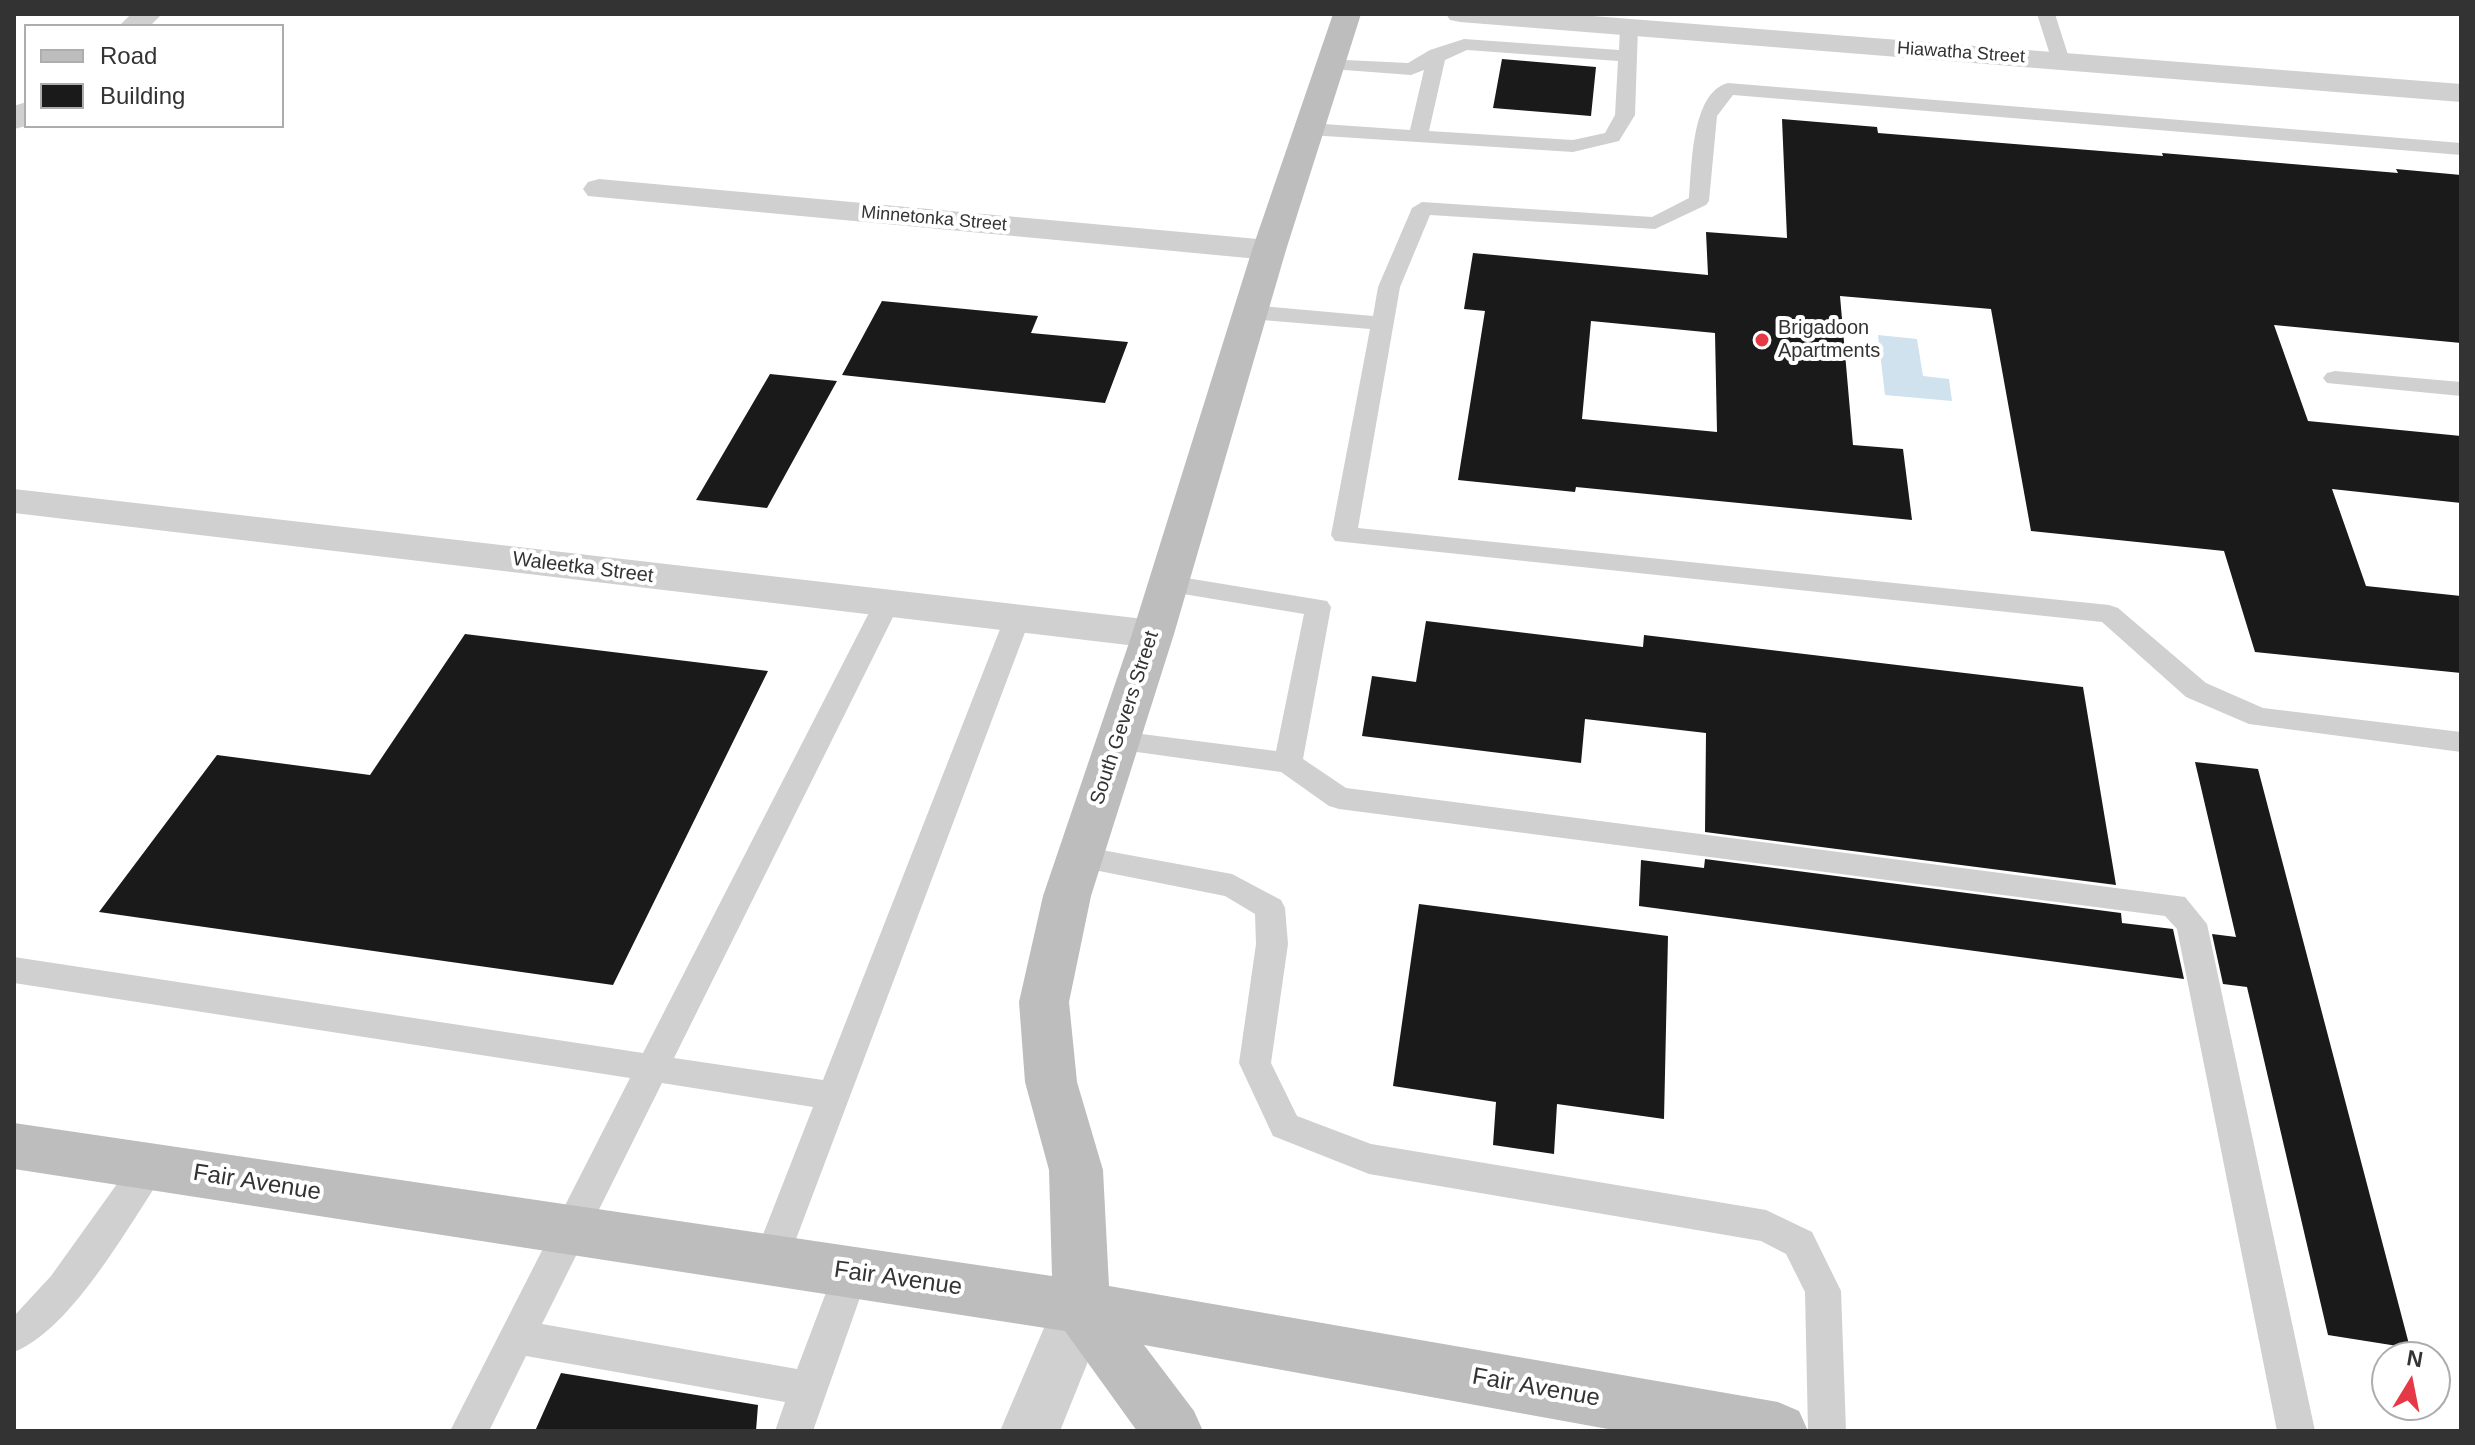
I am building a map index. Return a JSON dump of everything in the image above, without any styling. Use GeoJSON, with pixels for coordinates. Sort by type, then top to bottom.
{"type":"FeatureCollection","features":[{"type":"Feature","properties":{"kind":"street","name":"South Gevers Street"},"geometry":{"type":"LineString","coordinates":[[1030,1431],[1081,1307],[1076,1170],[1051,1082],[1044,1002],[1067,896],[1153,634],[1269,250],[1347,14]]}},
{"type":"Feature","properties":{"kind":"street","name":"Hiawatha Street"},"geometry":{"type":"LineString","coordinates":[[1460,14],[1628,42],[2061,61],[2461,93]]}},
{"type":"Feature","properties":{"kind":"street","name":"Minnetonka Street"},"geometry":{"type":"LineString","coordinates":[[599,189],[1269,250]]}},
{"type":"Feature","properties":{"kind":"street","name":"Waleetka Street"},"geometry":{"type":"LineString","coordinates":[[14,501],[1153,634]]}},
{"type":"Feature","properties":{"kind":"street","name":"Fair Avenue"},"geometry":{"type":"LineString","coordinates":[[14,1146],[1081,1307],[1778,1431]]}},
{"type":"Feature","properties":{"kind":"street"},"geometry":{"type":"LineString","coordinates":[[1081,1307],[1173,1431]]}},
{"type":"Feature","properties":{"kind":"lane"},"geometry":{"type":"LineString","coordinates":[[2046,14],[2061,61]]}},
{"type":"Feature","properties":{"kind":"lane"},"geometry":{"type":"LineString","coordinates":[[1309,129],[1573,146],[1612,137],[1625,115],[1628,42],[1464,44],[1437,54],[1411,69],[1331,63]]}},
{"type":"Feature","properties":{"kind":"lane"},"geometry":{"type":"LineString","coordinates":[[1418,136],[1437,54]]}},
{"type":"Feature","properties":{"kind":"lane"},"geometry":{"type":"LineString","coordinates":[[2461,149],[1728,89],[1707,116],[1699,201],[1655,223],[1422,208],[1389,287],[1344,535],[2109,614],[2196,690],[2259,717],[2461,742]]}},
{"type":"Feature","properties":{"kind":"lane"},"geometry":{"type":"LineString","coordinates":[[1250,312],[1384,324]]}},
{"type":"Feature","properties":{"kind":"lane"},"geometry":{"type":"LineString","coordinates":[[2335,378],[2461,389]]}},
{"type":"Feature","properties":{"kind":"lane"},"geometry":{"type":"LineString","coordinates":[[1168,584],[1318,607],[1288,763]]}},
{"type":"Feature","properties":{"kind":"lane"},"geometry":{"type":"LineString","coordinates":[[469,1431],[887,603]]}},
{"type":"Feature","properties":{"kind":"lane"},"geometry":{"type":"LineString","coordinates":[[771,1260],[1017,619]]}},
{"type":"Feature","properties":{"kind":"lane"},"geometry":{"type":"LineString","coordinates":[[1118,741],[1288,763],[1339,798],[2174,905],[2192,924],[2296,1431]]}},
{"type":"Feature","properties":{"kind":"lane"},"geometry":{"type":"LineString","coordinates":[[1080,857],[1232,886],[1270,908],[1272,944],[1255,1063],[1285,1126],[1369,1159],[1766,1226],[1799,1243],[1823,1291],[1827,1431]]}},
{"type":"Feature","properties":{"kind":"lane"},"geometry":{"type":"LineString","coordinates":[[14,970],[833,1096]]}},
{"type":"Feature","properties":{"kind":"lane"},"geometry":{"type":"LineString","coordinates":[[14,1335],[23,1334],[58,1294],[149,1167]]}},
{"type":"Feature","properties":{"kind":"lane"},"geometry":{"type":"LineString","coordinates":[[794,1431],[851,1272]]}},
{"type":"Feature","properties":{"kind":"lane"},"geometry":{"type":"LineString","coordinates":[[518,1337],[809,1389]]}},
{"type":"Feature","properties":{"kind":"water"},"geometry":{"type":"Polygon","coordinates":[[[1878,335],[1917,339],[1923,376],[1949,379],[1952,401],[1885,395],[1878,335]]]}},
{"type":"Feature","properties":{"kind":"building"},"geometry":{"type":"Polygon","coordinates":[[[1502,59],[1596,67],[1591,116],[1493,108],[1502,59]]]}},
{"type":"Feature","properties":{"kind":"building"},"geometry":{"type":"Polygon","coordinates":[[[1782,119],[1877,127],[1878,133],[2398,173],[2396,169],[2461,175],[2461,343],[2274,325],[2308,421],[2461,436],[2461,503],[2332,489],[2366,586],[2461,596],[2461,673],[2255,652],[2224,551],[2031,531],[1991,309],[1840,296],[1853,445],[1903,449],[1912,520],[1576,487],[1575,492],[1458,480],[1485,311],[1464,309],[1473,253],[1708,275],[1706,232],[1787,238],[1782,119]],[[1591,321],[1582,419],[1717,432],[1715,333],[1591,321]]]}},
{"type":"Feature","properties":{"kind":"building"},"geometry":{"type":"Polygon","coordinates":[[[882,301],[1038,316],[1031,333],[1128,342],[1105,403],[842,375],[882,301]]]}},
{"type":"Feature","properties":{"kind":"building"},"geometry":{"type":"Polygon","coordinates":[[[770,374],[837,381],[767,508],[696,500],[770,374]]]}},
{"type":"Feature","properties":{"kind":"building"},"geometry":{"type":"Polygon","coordinates":[[[1426,621],[1643,647],[1644,635],[2083,687],[2116,885],[1705,832],[1706,733],[1585,719],[1581,763],[1362,736],[1372,676],[1416,682],[1426,621]]]}},
{"type":"Feature","properties":{"kind":"building"},"geometry":{"type":"Polygon","coordinates":[[[465,634],[768,671],[613,985],[99,912],[217,755],[370,775],[465,634]]]}},
{"type":"Feature","properties":{"kind":"building"},"geometry":{"type":"Polygon","coordinates":[[[2195,762],[2258,769],[2408,1341],[2371,1342],[2328,1335],[2247,987],[2223,984],[2212,934],[2236,937],[2195,762]]]}},
{"type":"Feature","properties":{"kind":"building"},"geometry":{"type":"Polygon","coordinates":[[[1705,859],[2121,913],[2122,923],[2173,929],[2184,979],[1639,906],[1641,860],[1704,868],[1705,859]]]}},
{"type":"Feature","properties":{"kind":"building"},"geometry":{"type":"Polygon","coordinates":[[[1419,904],[1668,936],[1664,1119],[1557,1104],[1554,1154],[1493,1145],[1496,1102],[1393,1086],[1419,904]]]}},
{"type":"Feature","properties":{"kind":"building"},"geometry":{"type":"Polygon","coordinates":[[[561,1373],[758,1405],[756,1431],[535,1431],[561,1373]]]}},
{"type":"Feature","properties":{"kind":"place","name":"Brigadoon Apartments"},"geometry":{"type":"Point","coordinates":[1762,340]}}]}
